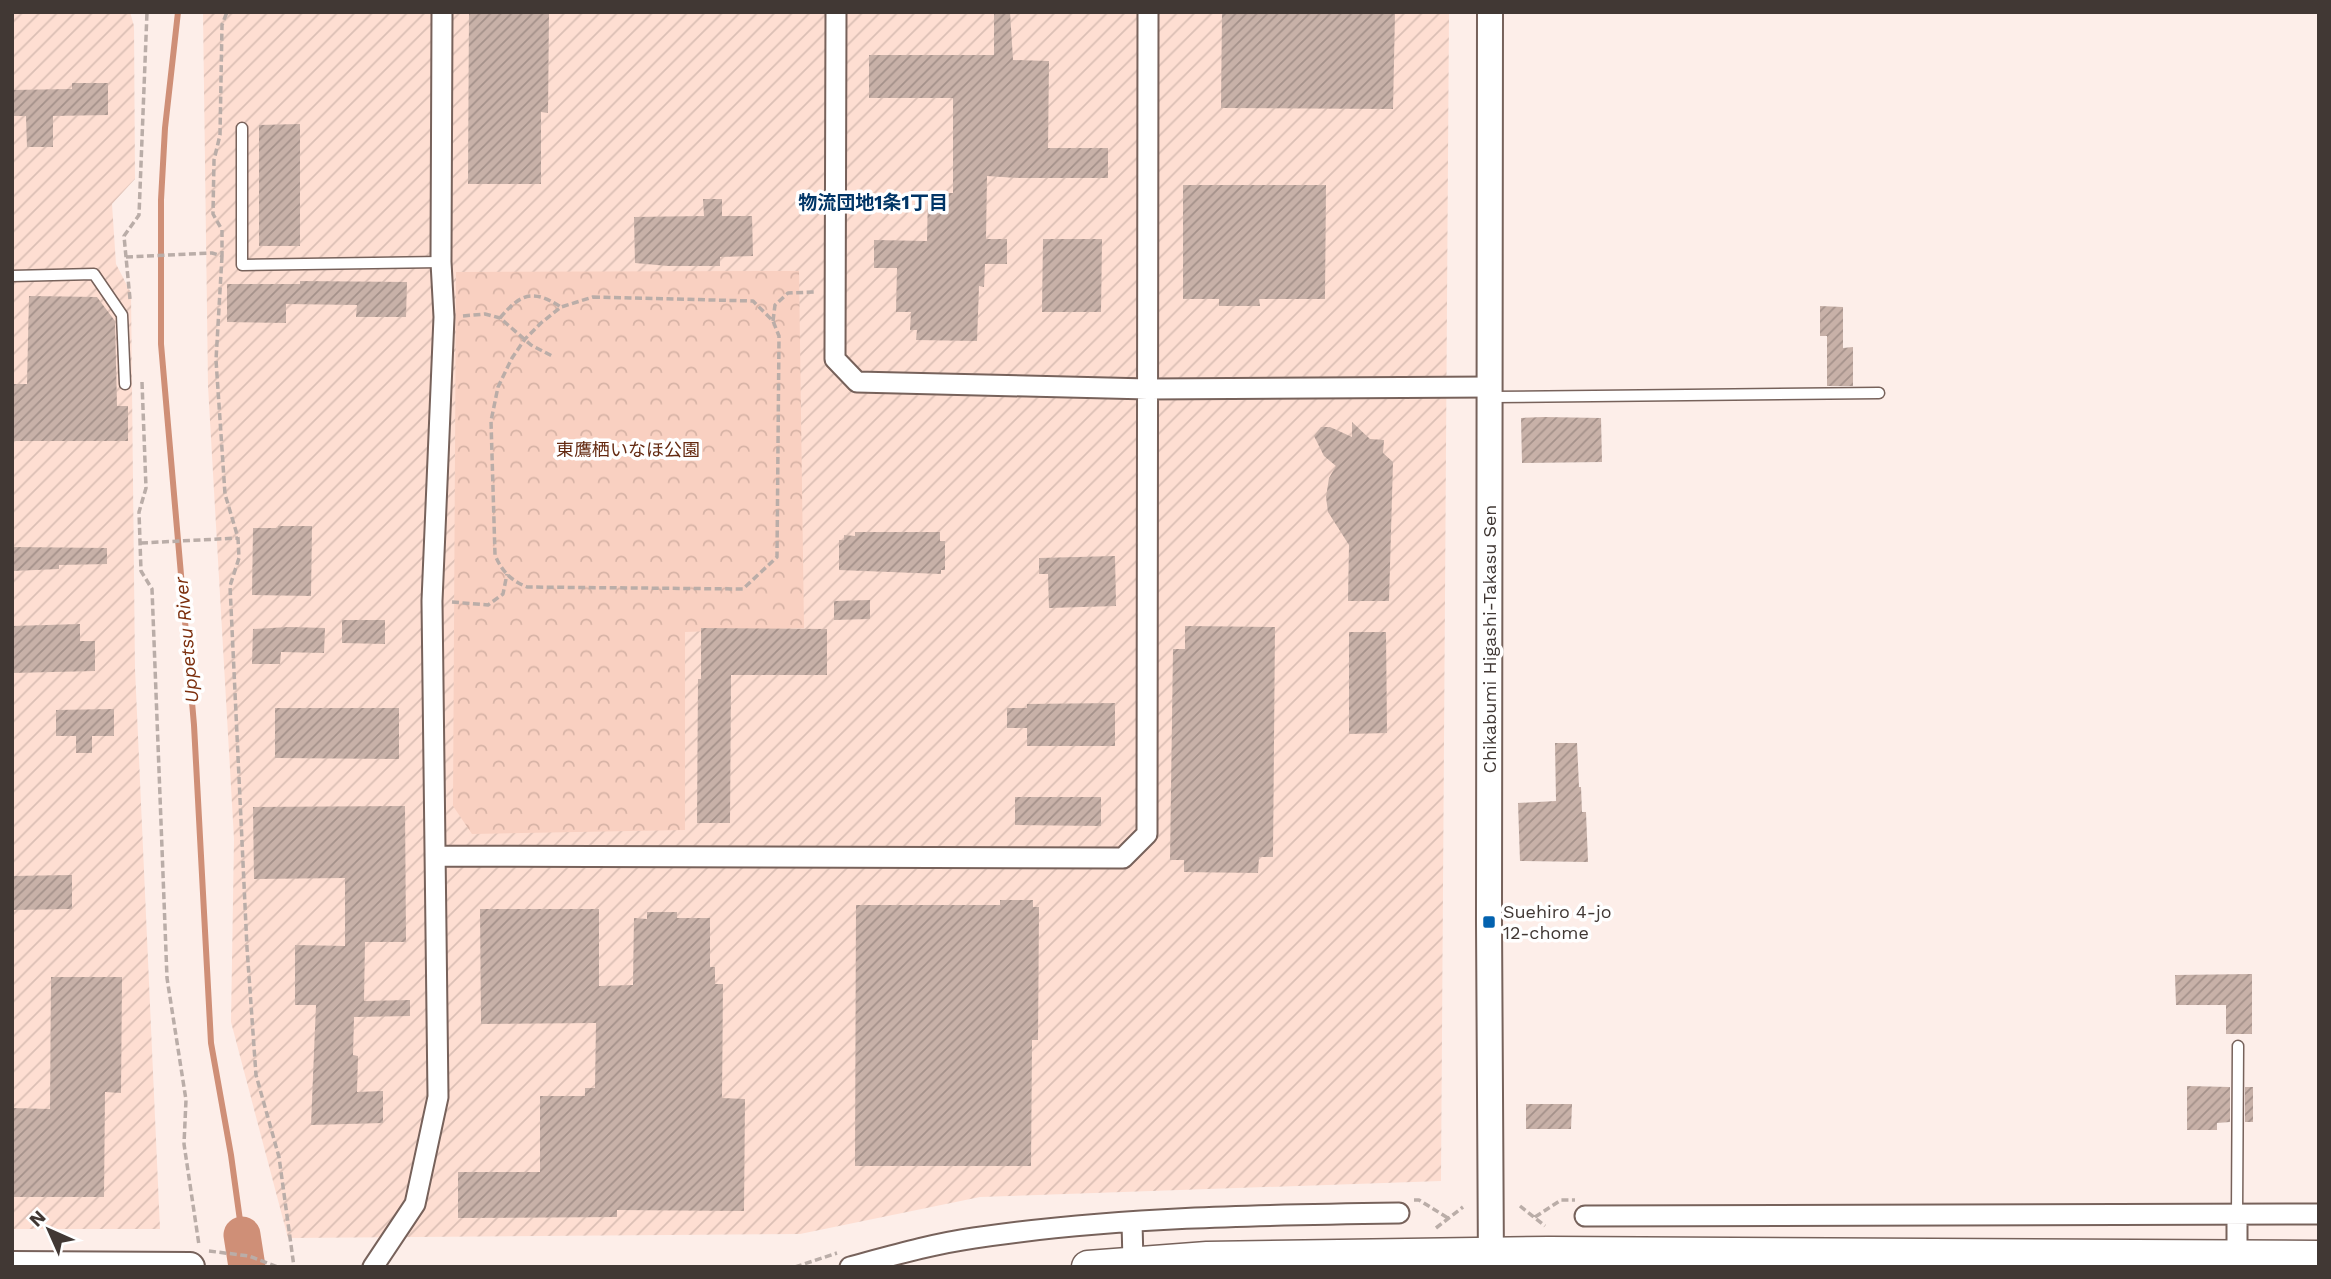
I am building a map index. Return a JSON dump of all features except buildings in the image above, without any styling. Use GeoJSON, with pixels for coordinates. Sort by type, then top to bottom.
{"type":"FeatureCollection","features":[{"type":"Feature","properties":{"kind":"highway"},"geometry":{"type":"LineString","coordinates":[[1088,1267],[1207,1258],[1491,1261],[1675,1254],[2319,1257]]}},
{"type":"Feature","properties":{"kind":"main road"},"geometry":{"type":"LineString","coordinates":[[12,1266],[183,1266],[200,1259]]}},
{"type":"Feature","properties":{"kind":"street"},"geometry":{"type":"LineString","coordinates":[[379,1265],[415,1204],[438,1097],[432,601],[444,317],[441,261],[442,12]]}},
{"type":"Feature","properties":{"kind":"street"},"geometry":{"type":"LineString","coordinates":[[836,12],[835,359],[857,382],[1149,389],[1490,392]]}},
{"type":"Feature","properties":{"kind":"street"},"geometry":{"type":"LineString","coordinates":[[435,856],[1123,858],[1147,834],[1148,12]]}},
{"type":"Feature","properties":{"kind":"street","name":"Chikabumi Higashi-Takasu Sen"},"geometry":{"type":"LineString","coordinates":[[1490,12],[1491,1261]]}},
{"type":"Feature","properties":{"kind":"street"},"geometry":{"type":"LineString","coordinates":[[850,1267],[973,1238],[1132,1222],[1240,1215],[1399,1213]]}},
{"type":"Feature","properties":{"kind":"street"},"geometry":{"type":"LineString","coordinates":[[2237,1213],[2237,1258]]}},
{"type":"Feature","properties":{"kind":"street"},"geometry":{"type":"LineString","coordinates":[[1585,1216],[2319,1214]]}},
{"type":"Feature","properties":{"kind":"street"},"geometry":{"type":"LineString","coordinates":[[1675,1217],[1675,1254]]}},
{"type":"Feature","properties":{"kind":"street"},"geometry":{"type":"LineString","coordinates":[[1132,1222],[1133,1262]]}},
{"type":"Feature","properties":{"kind":"lane"},"geometry":{"type":"LineString","coordinates":[[242,128],[242,265],[441,261]]}},
{"type":"Feature","properties":{"kind":"lane"},"geometry":{"type":"LineString","coordinates":[[12,276],[94,274],[122,315],[125,384]]}},
{"type":"Feature","properties":{"kind":"lane"},"geometry":{"type":"LineString","coordinates":[[1490,392],[1879,393]]}},
{"type":"Feature","properties":{"kind":"lane"},"geometry":{"type":"LineString","coordinates":[[2237,1213],[2238,1046]]}},
{"type":"Feature","properties":{"kind":"path"},"geometry":{"type":"LineString","coordinates":[[130,302],[124,236],[139,215],[147,12]]}},
{"type":"Feature","properties":{"kind":"path"},"geometry":{"type":"LineString","coordinates":[[227,12],[222,25],[220,135],[214,160],[213,214],[222,230],[216,360],[225,494],[238,538],[239,558],[230,586],[247,948],[256,1075],[279,1157],[294,1267]]}},
{"type":"Feature","properties":{"kind":"path"},"geometry":{"type":"LineString","coordinates":[[125,257],[212,253],[222,256]]}},
{"type":"Feature","properties":{"kind":"path"},"geometry":{"type":"LineString","coordinates":[[773,321],[775,305],[788,293],[835,291]]}},
{"type":"Feature","properties":{"kind":"path"},"geometry":{"type":"LineString","coordinates":[[500,318],[513,302],[527,295],[544,296],[561,307]]}},
{"type":"Feature","properties":{"kind":"path"},"geometry":{"type":"LineString","coordinates":[[593,297],[753,301],[773,321],[779,336],[777,556],[752,581],[743,589],[527,587],[515,582],[500,567],[495,555],[491,421],[498,387],[525,339],[561,307],[593,297]]}},
{"type":"Feature","properties":{"kind":"path"},"geometry":{"type":"LineString","coordinates":[[444,317],[485,314],[500,318],[525,339],[554,357]]}},
{"type":"Feature","properties":{"kind":"path"},"geometry":{"type":"LineString","coordinates":[[142,379],[146,488],[139,512],[141,571],[152,589],[167,978],[187,1100],[184,1144],[200,1259],[249,1256],[278,1267]]}},
{"type":"Feature","properties":{"kind":"path"},"geometry":{"type":"LineString","coordinates":[[141,543],[238,538]]}},
{"type":"Feature","properties":{"kind":"path"},"geometry":{"type":"LineString","coordinates":[[432,601],[488,605],[503,594],[507,574]]}},
{"type":"Feature","properties":{"kind":"path"},"geometry":{"type":"LineString","coordinates":[[1520,1206],[1549,1230]]}},
{"type":"Feature","properties":{"kind":"path"},"geometry":{"type":"LineString","coordinates":[[1436,1228],[1463,1207]]}},
{"type":"Feature","properties":{"kind":"shaded area"},"geometry":{"type":"Polygon","coordinates":[[[12,12],[130,12],[134,26],[135,179],[112,204],[116,264],[131,293],[135,669],[160,1229],[12,1229],[12,12]]]}},
{"type":"Feature","properties":{"kind":"shaded area"},"geometry":{"type":"Polygon","coordinates":[[[203,12],[1449,12],[1441,1181],[980,1197],[800,1234],[288,1238],[231,1022],[234,839],[208,386],[203,12]]]}},
{"type":"Feature","properties":{"kind":"green space","name":"東鷹栖いなほ公園"},"geometry":{"type":"Polygon","coordinates":[[[799,271],[804,628],[685,632],[685,830],[472,834],[453,806],[456,272],[799,271]]]}},
{"type":"Feature","properties":{"kind":"waterway","name":"Uppetsu River"},"geometry":{"type":"LineString","coordinates":[[178,12],[165,128],[161,200],[161,344],[194,725],[211,1043],[242,1235]]}},
{"type":"Feature","properties":{"kind":"waterway","name":"Uppetsu River"},"geometry":{"type":"LineString","coordinates":[[242,1235],[247,1267]]}},
{"type":"Feature","properties":{"kind":"place","name":"Suehiro 4-jo 12-chome"},"geometry":{"type":"Point","coordinates":[1489,922]}},
{"type":"Feature","properties":{"kind":"district","name":"物流団地1条1丁目"},"geometry":{"type":"Point","coordinates":[873,202]}}]}
